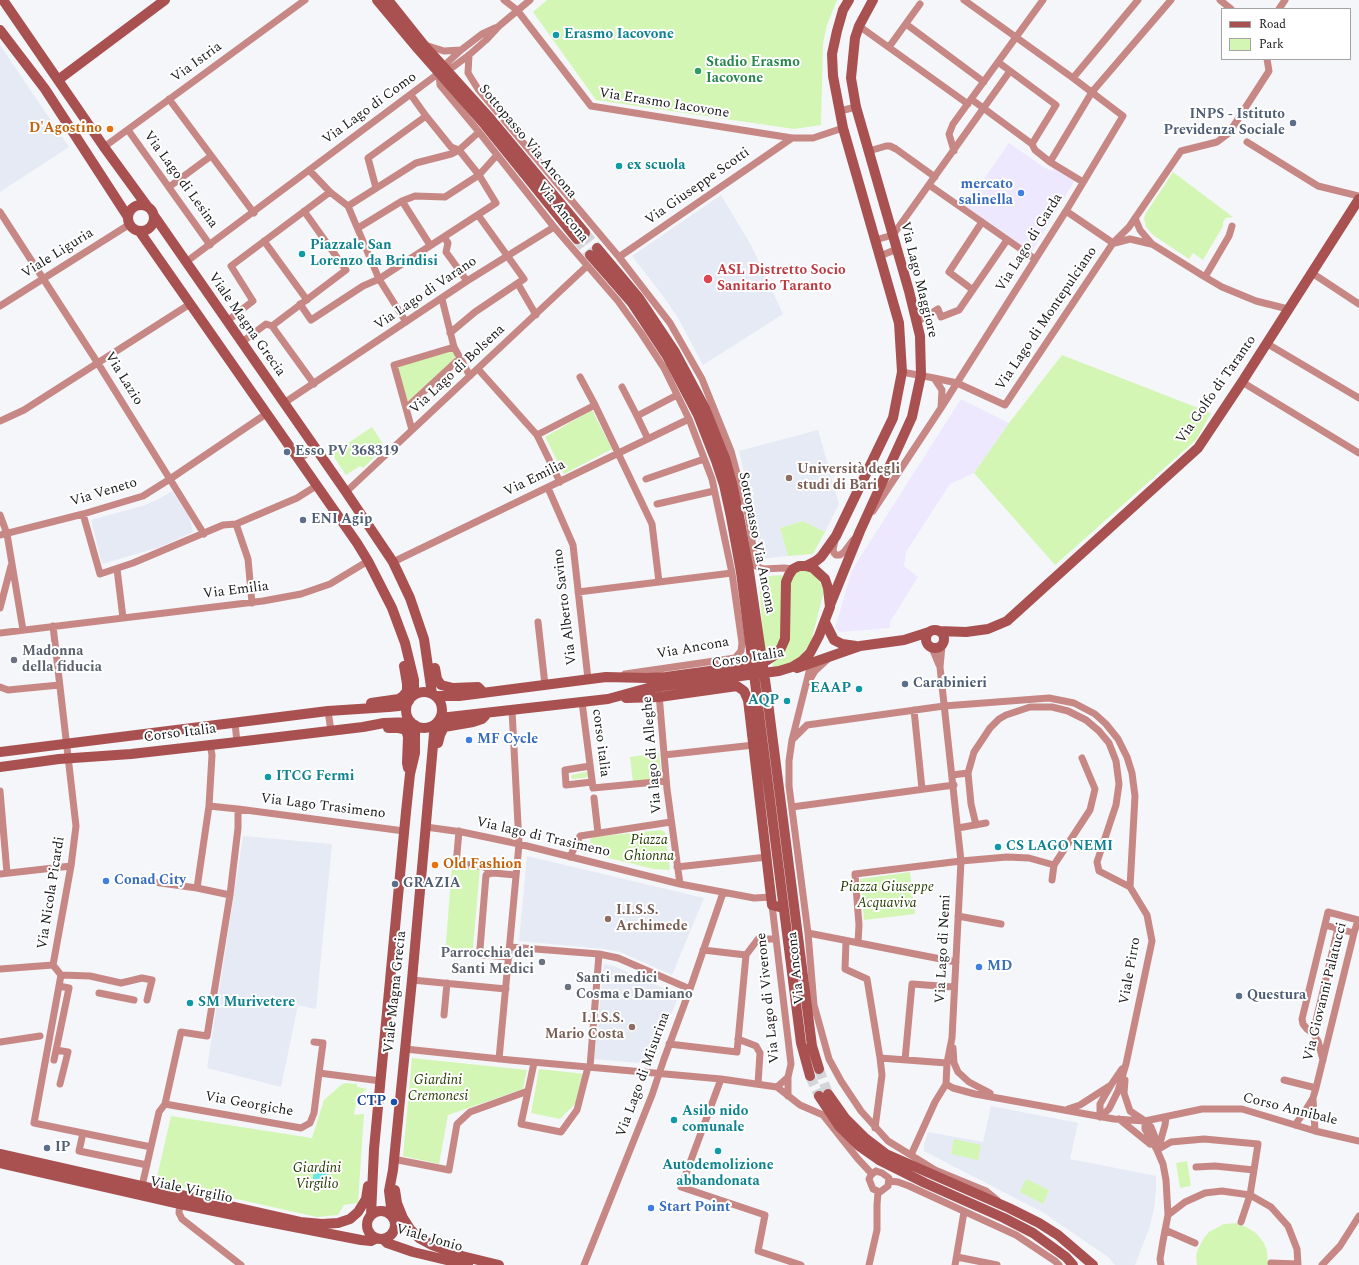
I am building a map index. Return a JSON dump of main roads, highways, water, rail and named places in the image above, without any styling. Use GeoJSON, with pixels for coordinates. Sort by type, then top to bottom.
{"type":"FeatureCollection","features":[{"type":"Feature","properties":{"kind":"water"},"geometry":{"type":"Polygon","coordinates":[[[321,1170],[328,1175],[329,1178],[324,1185],[321,1186],[314,1181],[313,1178],[318,1171],[321,1170]]]}},
{"type":"Feature","properties":{"kind":"tunnel"},"geometry":{"type":"LineString","coordinates":[[585,233],[597,248]]}},
{"type":"Feature","properties":{"kind":"tunnel"},"geometry":{"type":"LineString","coordinates":[[577,239],[590,255]]}},
{"type":"Feature","properties":{"kind":"tunnel"},"geometry":{"type":"LineString","coordinates":[[819,1069],[828,1094]]}},
{"type":"Feature","properties":{"kind":"tunnel"},"geometry":{"type":"LineString","coordinates":[[810,1076],[819,1096]]}},
{"type":"Feature","properties":{"kind":"place","name":"Erasmo Iacovone"},"geometry":{"type":"Point","coordinates":[556,35]}},
{"type":"Feature","properties":{"kind":"place","name":"Stadio Erasmo Iacovone"},"geometry":{"type":"Point","coordinates":[698,71]}},
{"type":"Feature","properties":{"kind":"place","name":"INPS - Istituto Previdenza Sociale"},"geometry":{"type":"Point","coordinates":[1293,123]}},
{"type":"Feature","properties":{"kind":"place","name":"D'Agostino"},"geometry":{"type":"Point","coordinates":[110,129]}},
{"type":"Feature","properties":{"kind":"place","name":"ex scuola"},"geometry":{"type":"Point","coordinates":[619,166]}},
{"type":"Feature","properties":{"kind":"place","name":"mercato salinella"},"geometry":{"type":"Point","coordinates":[1021,193]}},
{"type":"Feature","properties":{"kind":"place","name":"Piazzale San Lorenzo da Brindisi"},"geometry":{"type":"Point","coordinates":[302,254]}},
{"type":"Feature","properties":{"kind":"place","name":"ASL Distretto Socio Sanitario Taranto"},"geometry":{"type":"Point","coordinates":[708,279]}},
{"type":"Feature","properties":{"kind":"place","name":"Esso PV 368319"},"geometry":{"type":"Point","coordinates":[287,452]}},
{"type":"Feature","properties":{"kind":"place","name":"Università degli studi di Bari"},"geometry":{"type":"Point","coordinates":[789,478]}},
{"type":"Feature","properties":{"kind":"place","name":"ENI Agip"},"geometry":{"type":"Point","coordinates":[303,520]}},
{"type":"Feature","properties":{"kind":"place","name":"Madonna della fiducia"},"geometry":{"type":"Point","coordinates":[14,660]}},
{"type":"Feature","properties":{"kind":"place","name":"Carabinieri"},"geometry":{"type":"Point","coordinates":[905,684]}},
{"type":"Feature","properties":{"kind":"place","name":"EAAP"},"geometry":{"type":"Point","coordinates":[859,689]}},
{"type":"Feature","properties":{"kind":"place","name":"AQP"},"geometry":{"type":"Point","coordinates":[787,701]}},
{"type":"Feature","properties":{"kind":"place","name":"MF Cycle"},"geometry":{"type":"Point","coordinates":[469,740]}},
{"type":"Feature","properties":{"kind":"place","name":"ITCG Fermi"},"geometry":{"type":"Point","coordinates":[268,777]}},
{"type":"Feature","properties":{"kind":"place","name":"CS LAGO NEMI"},"geometry":{"type":"Point","coordinates":[998,847]}},
{"type":"Feature","properties":{"kind":"place","name":"Old Fashion"},"geometry":{"type":"Point","coordinates":[435,865]}},
{"type":"Feature","properties":{"kind":"place","name":"Conad City"},"geometry":{"type":"Point","coordinates":[106,881]}},
{"type":"Feature","properties":{"kind":"place","name":"GRAZIA"},"geometry":{"type":"Point","coordinates":[395,884]}},
{"type":"Feature","properties":{"kind":"place","name":"I.I.S.S. Archimede"},"geometry":{"type":"Point","coordinates":[608,919]}},
{"type":"Feature","properties":{"kind":"place","name":"Parrocchia dei Santi Medici"},"geometry":{"type":"Point","coordinates":[542,962]}},
{"type":"Feature","properties":{"kind":"place","name":"MD"},"geometry":{"type":"Point","coordinates":[979,967]}},
{"type":"Feature","properties":{"kind":"place","name":"Santi medici Cosma e Damiano"},"geometry":{"type":"Point","coordinates":[568,987]}},
{"type":"Feature","properties":{"kind":"place","name":"Questura"},"geometry":{"type":"Point","coordinates":[1239,996]}},
{"type":"Feature","properties":{"kind":"place","name":"SM Murivetere"},"geometry":{"type":"Point","coordinates":[190,1003]}},
{"type":"Feature","properties":{"kind":"place","name":"I.I.S.S. Mario Costa"},"geometry":{"type":"Point","coordinates":[632,1027]}},
{"type":"Feature","properties":{"kind":"place","name":"CTP"},"geometry":{"type":"Point","coordinates":[394,1102]}},
{"type":"Feature","properties":{"kind":"place","name":"Asilo nido comunale"},"geometry":{"type":"Point","coordinates":[674,1120]}},
{"type":"Feature","properties":{"kind":"place","name":"IP"},"geometry":{"type":"Point","coordinates":[47,1148]}},
{"type":"Feature","properties":{"kind":"place","name":"Autodemolizione abbandonata"},"geometry":{"type":"Point","coordinates":[718,1151]}},
{"type":"Feature","properties":{"kind":"place","name":"Start Point"},"geometry":{"type":"Point","coordinates":[651,1208]}},
{"type":"Feature","properties":{"kind":"park label","name":"Piazza Ghionna"},"geometry":{"type":"Point","coordinates":[649,850]}},
{"type":"Feature","properties":{"kind":"park label","name":"Piazza Giuseppe Acquaviva"},"geometry":{"type":"Point","coordinates":[887,896]}},
{"type":"Feature","properties":{"kind":"park label","name":"Giardini Cremonesi"},"geometry":{"type":"Point","coordinates":[438,1090]}},
{"type":"Feature","properties":{"kind":"park label","name":"Giardini Virgilio"},"geometry":{"type":"Point","coordinates":[317,1178]}}]}
